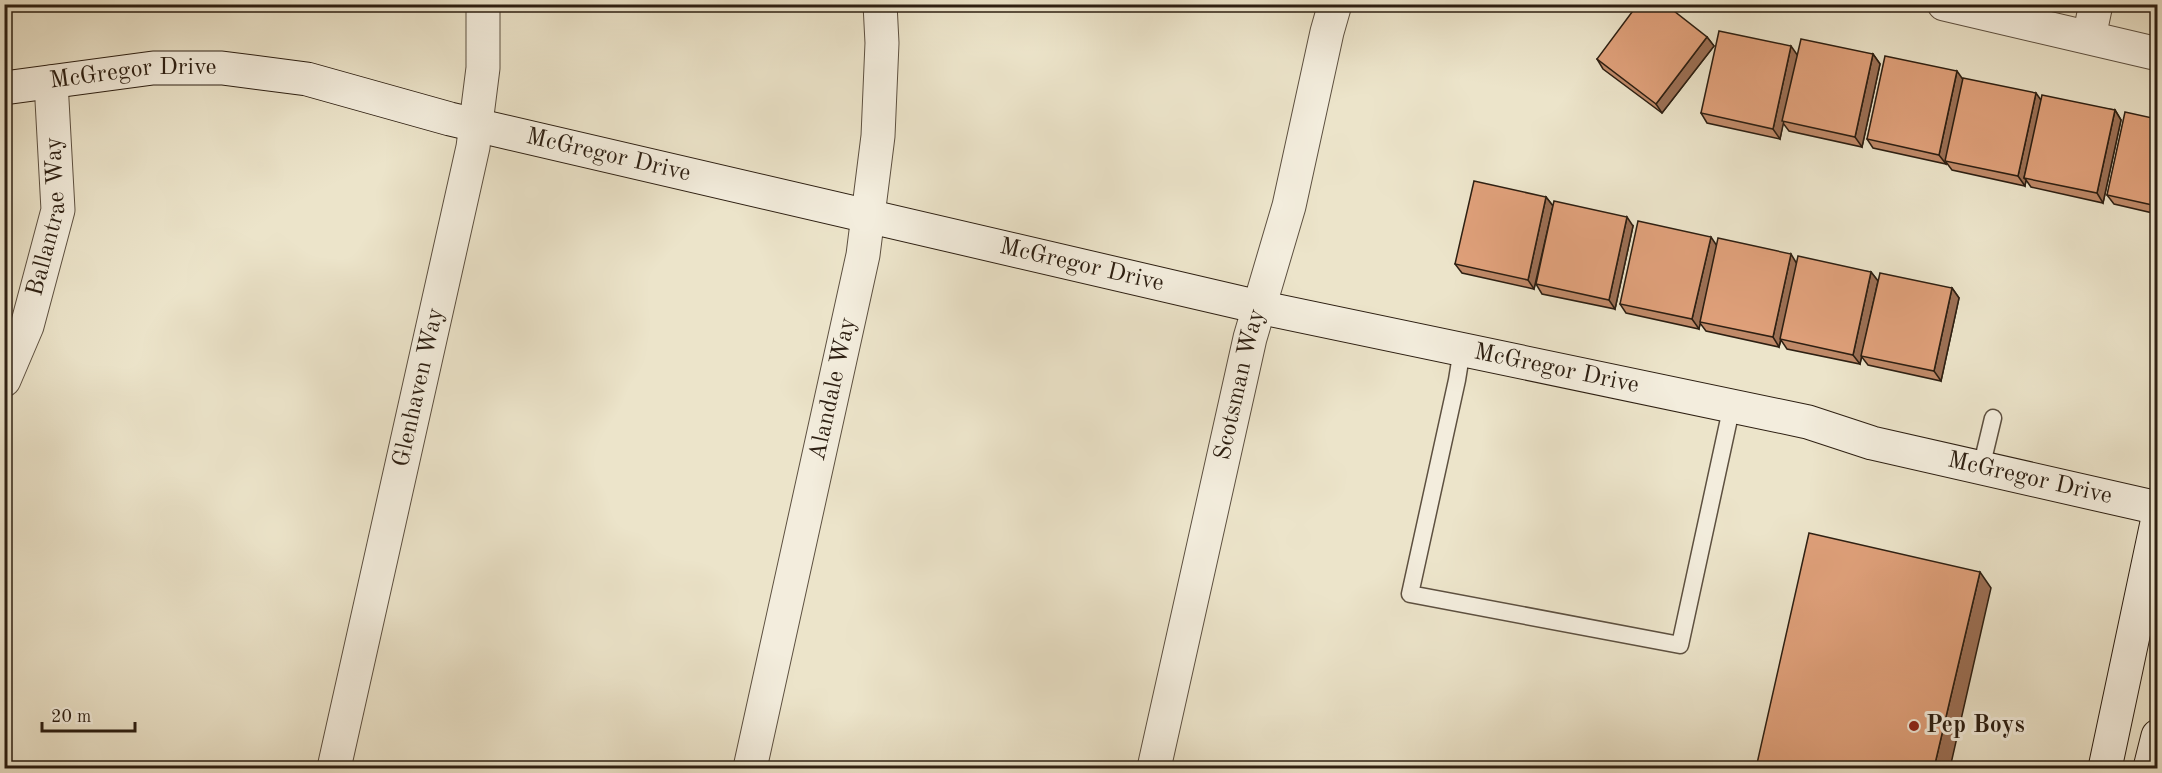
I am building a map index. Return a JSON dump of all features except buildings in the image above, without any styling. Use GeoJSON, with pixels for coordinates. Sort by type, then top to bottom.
{"type":"FeatureCollection","features":[{"type":"Feature","properties":{"kind":"street","name":"Glenhaven Way"},"geometry":{"type":"LineString","coordinates":[[334,768],[477,125],[483,68],[483,4]]}},
{"type":"Feature","properties":{"kind":"street","name":"Alandale Way"},"geometry":{"type":"LineString","coordinates":[[750,768],[863,255],[878,124],[882,43],[880,4]]}},
{"type":"Feature","properties":{"kind":"street","name":"Scotsman Way"},"geometry":{"type":"LineString","coordinates":[[1154,768],[1250,338],[1289,206],[1335,4]]}},
{"type":"Feature","properties":{"kind":"street"},"geometry":{"type":"LineString","coordinates":[[1944,4],[2157,54]]}},
{"type":"Feature","properties":{"kind":"street"},"geometry":{"type":"LineString","coordinates":[[2089,37],[2096,4]]}},
{"type":"Feature","properties":{"kind":"street","name":"McGregor Drive"},"geometry":{"type":"LineString","coordinates":[[4,88],[153,68],[222,68],[307,79],[477,125],[1259,307],[1808,422],[1872,443],[2157,508]]}},
{"type":"Feature","properties":{"kind":"street","name":"Ballantrae Way"},"geometry":{"type":"LineString","coordinates":[[4,380],[27,326],[57,210],[51,82]]}},
{"type":"Feature","properties":{"kind":"street"},"geometry":{"type":"LineString","coordinates":[[2105,768],[2157,518]]}},
{"type":"Feature","properties":{"kind":"street"},"geometry":{"type":"LineString","coordinates":[[2150,768],[2157,736]]}},
{"type":"Feature","properties":{"kind":"lane"},"geometry":{"type":"LineString","coordinates":[[1462,350],[1410,594],[1680,645],[1732,405]]}},
{"type":"Feature","properties":{"kind":"lane"},"geometry":{"type":"LineString","coordinates":[[1981,468],[1993,418]]}},
{"type":"Feature","properties":{"kind":"place","name":"Pep Boys"},"geometry":{"type":"Point","coordinates":[1914,726]}}]}
